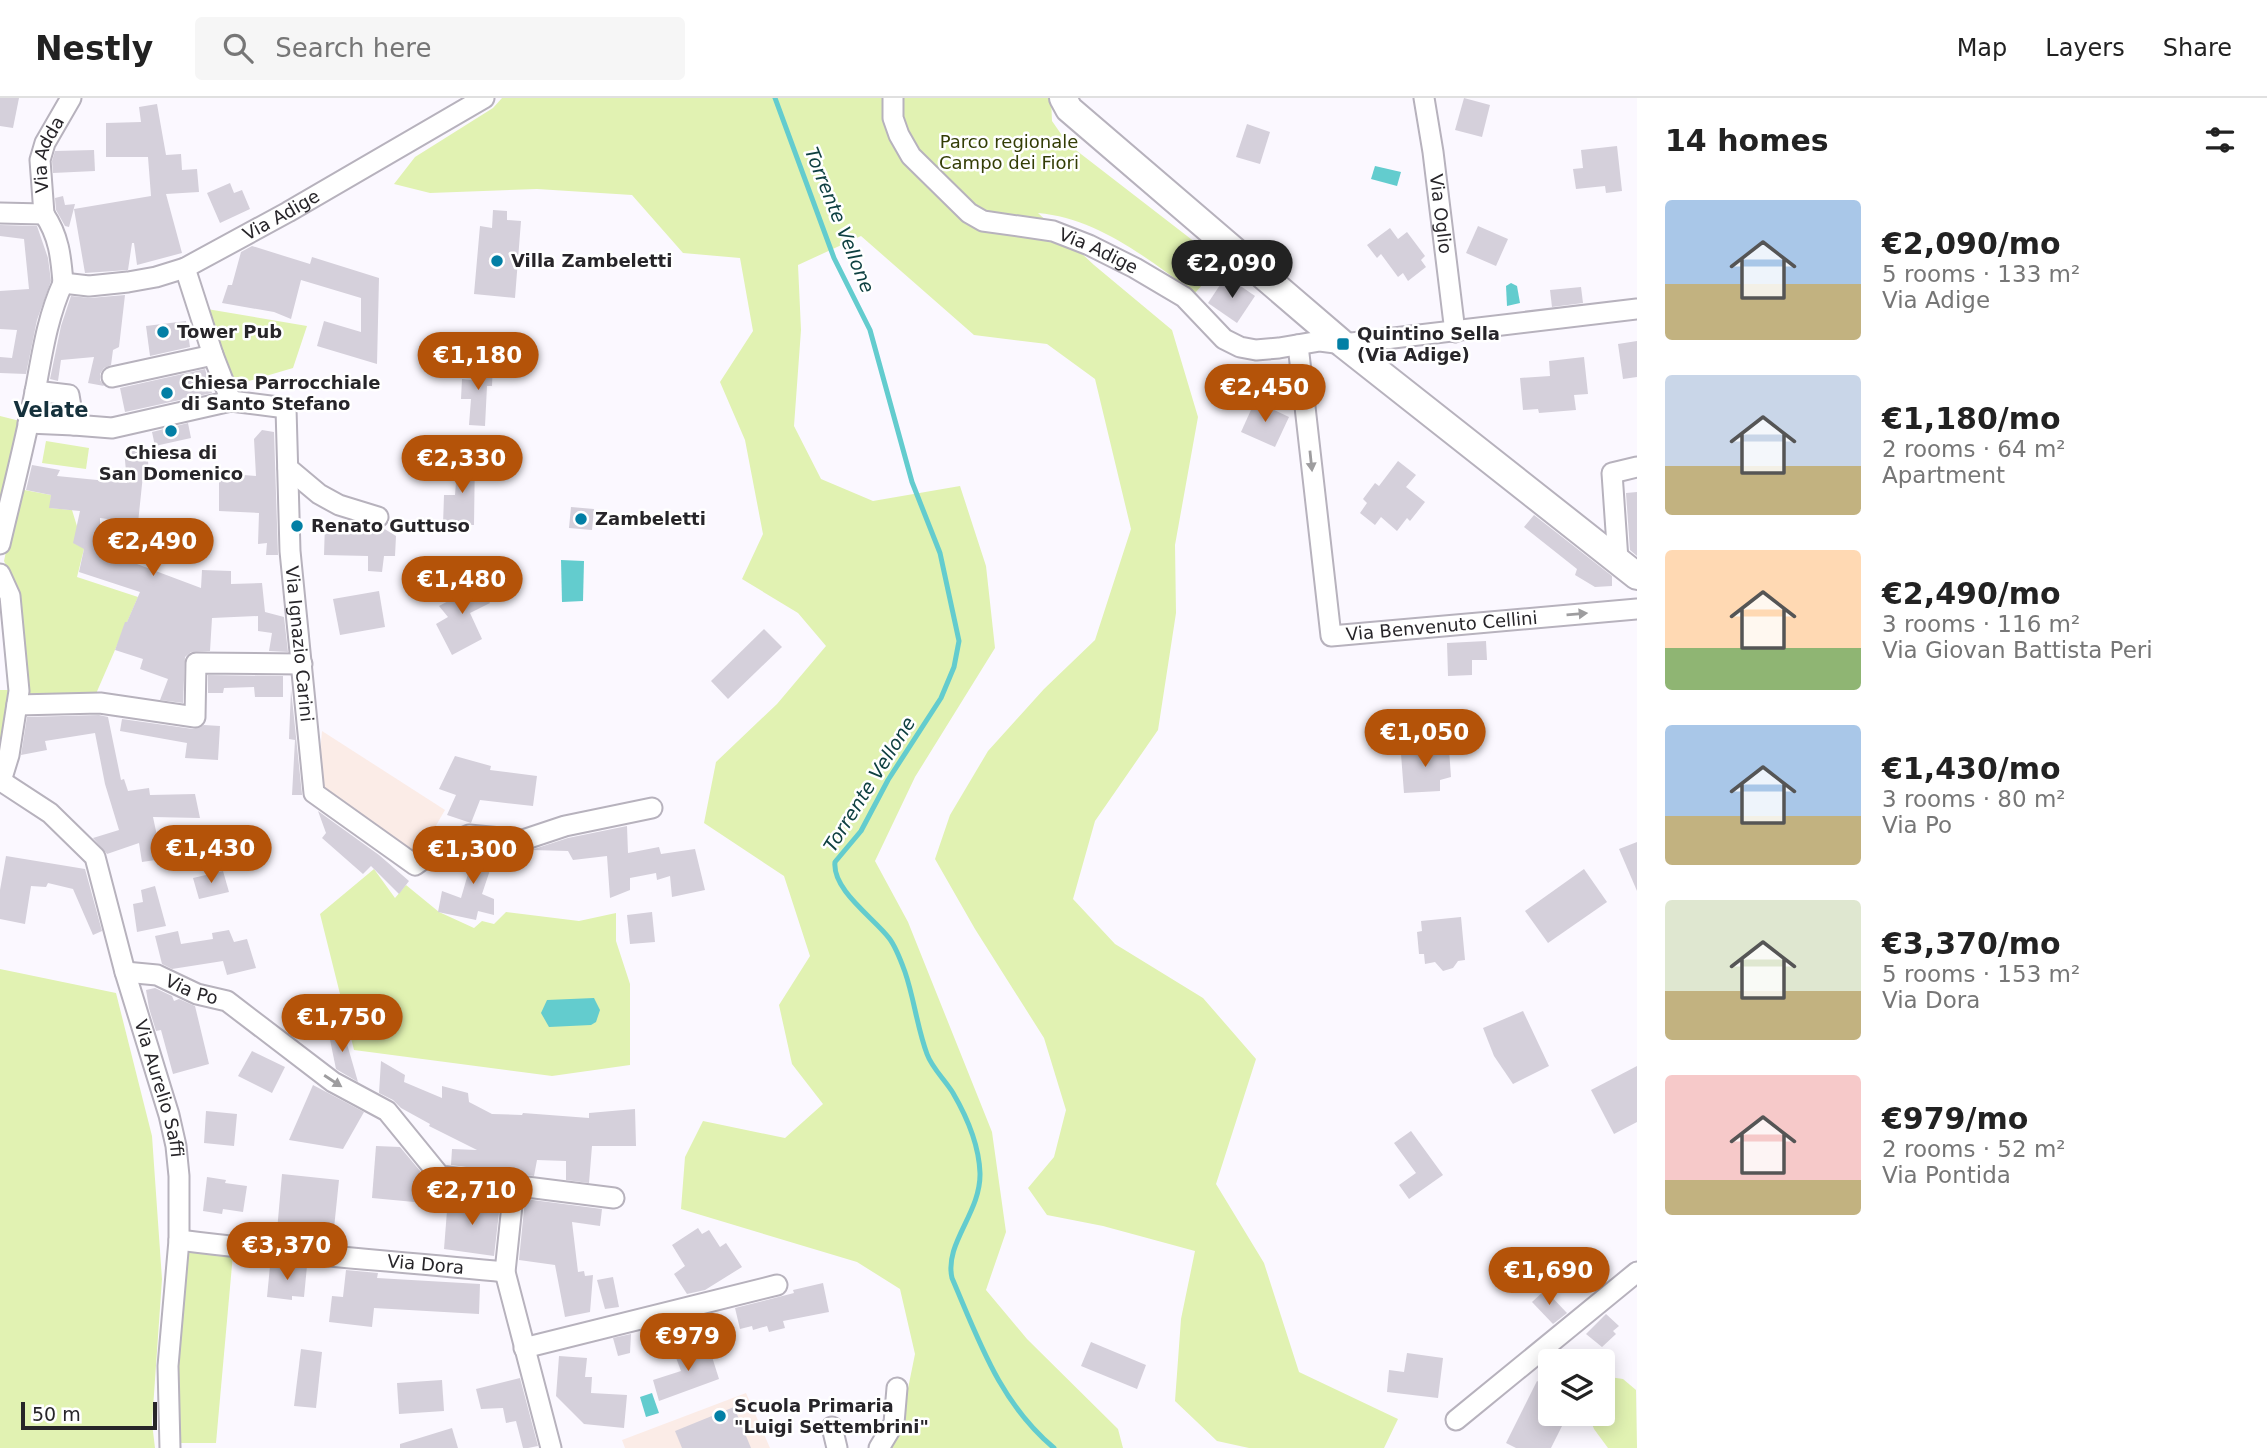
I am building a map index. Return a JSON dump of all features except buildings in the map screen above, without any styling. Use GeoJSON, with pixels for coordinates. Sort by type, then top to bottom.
{"type":"FeatureCollection","features":[{"type":"Feature","properties":{"kind":"street","name":"Via Adda"},"geometry":{"type":"LineString","coordinates":[[44,214],[40,160],[45,143],[71,98]]}},
{"type":"Feature","properties":{"kind":"street","name":"Via Adige"},"geometry":{"type":"LineString","coordinates":[[63,283],[89,286],[128,282],[186,268],[484,98]]}},
{"type":"Feature","properties":{"kind":"street","name":"Via Adige"},"geometry":{"type":"LineString","coordinates":[[893,98],[893,118],[911,156],[969,213],[983,221],[1053,231],[1112,257],[1184,297],[1224,339],[1240,347],[1256,350],[1320,341],[1343,344],[1637,309]]}},
{"type":"Feature","properties":{"kind":"street"},"geometry":{"type":"LineString","coordinates":[[1063,98],[1069,109],[1343,344],[1627,568]]}},
{"type":"Feature","properties":{"kind":"street","name":"Via Oglio"},"geometry":{"type":"LineString","coordinates":[[1424,98],[1455,332]]}},
{"type":"Feature","properties":{"kind":"street"},"geometry":{"type":"LineString","coordinates":[[0,213],[44,214],[54,229],[60,248],[63,283],[43,344],[0,544]]}},
{"type":"Feature","properties":{"kind":"street"},"geometry":{"type":"LineString","coordinates":[[28,423],[112,428],[231,401],[213,355],[186,268]]}},
{"type":"Feature","properties":{"kind":"street","name":"Via Benvenuto Cellini"},"geometry":{"type":"LineString","coordinates":[[1298,345],[1331,636],[1637,609]]}},
{"type":"Feature","properties":{"kind":"street"},"geometry":{"type":"LineString","coordinates":[[112,377],[213,355]]}},
{"type":"Feature","properties":{"kind":"street"},"geometry":{"type":"LineString","coordinates":[[35,390],[69,395],[75,425]]}},
{"type":"Feature","properties":{"kind":"street","name":"Via Ignazio Carini"},"geometry":{"type":"LineString","coordinates":[[231,401],[286,408],[290,551],[314,793],[415,864],[439,848],[469,835],[523,840],[565,827],[652,808]]}},
{"type":"Feature","properties":{"kind":"street"},"geometry":{"type":"LineString","coordinates":[[1627,568],[1612,473],[1637,467]]}},
{"type":"Feature","properties":{"kind":"street"},"geometry":{"type":"LineString","coordinates":[[288,468],[319,494],[339,505],[378,517]]}},
{"type":"Feature","properties":{"kind":"street"},"geometry":{"type":"LineString","coordinates":[[0,574],[10,596],[19,691],[9,755],[1,781]]}},
{"type":"Feature","properties":{"kind":"street"},"geometry":{"type":"LineString","coordinates":[[17,705],[100,703],[195,717],[195,663],[302,664]]}},
{"type":"Feature","properties":{"kind":"street","name":"Via Aurelio Saffi"},"geometry":{"type":"LineString","coordinates":[[1,781],[50,813],[95,857],[125,972],[149,1045],[176,1146],[179,1240],[168,1366],[170,1448]]}},
{"type":"Feature","properties":{"kind":"street","name":"Via Po"},"geometry":{"type":"LineString","coordinates":[[125,972],[157,975],[197,993],[227,1001],[333,1082],[387,1111],[440,1176],[614,1198]]}},
{"type":"Feature","properties":{"kind":"street"},"geometry":{"type":"LineString","coordinates":[[514,1186],[505,1272],[551,1448]]}},
{"type":"Feature","properties":{"kind":"street","name":"Via Dora"},"geometry":{"type":"LineString","coordinates":[[179,1240],[275,1253],[393,1263],[413,1262],[505,1272]]}},
{"type":"Feature","properties":{"kind":"street"},"geometry":{"type":"LineString","coordinates":[[1456,1420],[1637,1272]]}},
{"type":"Feature","properties":{"kind":"street"},"geometry":{"type":"LineString","coordinates":[[524,1348],[777,1285]]}},
{"type":"Feature","properties":{"kind":"street"},"geometry":{"type":"LineString","coordinates":[[879,1448],[894,1423],[897,1388]]}},
{"type":"Feature","properties":{"kind":"street"},"geometry":{"type":"LineString","coordinates":[[832,1427],[837,1448]]}},
{"type":"Feature","properties":{"kind":"shaded area"},"geometry":{"type":"Polygon","coordinates":[[[322,731],[445,810],[417,858],[323,790],[319,764],[322,731]]]}},
{"type":"Feature","properties":{"kind":"shaded area","name":"Scuola Primaria \"Luigi Settembrini\""},"geometry":{"type":"Polygon","coordinates":[[[746,1393],[770,1448],[625,1448],[622,1440],[746,1393]]]}},
{"type":"Feature","properties":{"kind":"green space","name":"Parco regionale Campo dei Fiori"},"geometry":{"type":"Polygon","coordinates":[[[502,98],[1051,98],[1052,121],[1068,144],[1222,263],[1195,293],[1121,242],[1081,223],[1038,213],[1094,265],[1172,330],[1198,417],[1175,545],[1176,613],[1158,730],[1095,821],[1073,899],[1115,944],[1203,998],[1256,1059],[1216,1184],[1264,1263],[1299,1372],[1398,1419],[1384,1448],[1249,1448],[1217,1441],[1175,1401],[1181,1319],[1195,1251],[1103,1226],[1047,1215],[1028,1188],[1054,1157],[1066,1110],[1044,1038],[975,929],[935,859],[950,815],[988,751],[1044,689],[1095,640],[1131,529],[1095,379],[1047,344],[974,335],[861,236],[798,265],[801,330],[794,426],[821,479],[873,501],[960,486],[986,566],[995,648],[915,777],[875,861],[908,922],[992,1132],[1006,1232],[986,1290],[1027,1339],[1118,1429],[1123,1448],[890,1448],[899,1433],[915,1354],[900,1289],[857,1262],[681,1209],[685,1157],[703,1121],[785,1138],[823,1104],[792,1064],[779,1005],[810,956],[784,876],[704,823],[716,762],[777,704],[826,646],[798,613],[742,579],[763,534],[745,440],[720,382],[753,331],[740,258],[683,253],[632,195],[537,189],[430,193],[394,184],[415,157],[493,108],[502,98]]]}},
{"type":"Feature","properties":{"kind":"green space"},"geometry":{"type":"Polygon","coordinates":[[[207,309],[307,326],[293,368],[232,386],[207,309]]]}},
{"type":"Feature","properties":{"kind":"green space"},"geometry":{"type":"Polygon","coordinates":[[[0,416],[28,423],[0,544],[0,416]]]}},
{"type":"Feature","properties":{"kind":"green space"},"geometry":{"type":"Polygon","coordinates":[[[46,441],[89,448],[86,469],[42,463],[46,441]]]}},
{"type":"Feature","properties":{"kind":"green space"},"geometry":{"type":"Polygon","coordinates":[[[19,489],[51,495],[50,508],[72,510],[84,549],[77,577],[138,597],[95,696],[25,698],[18,592],[4,561],[19,489]]]}},
{"type":"Feature","properties":{"kind":"green space"},"geometry":{"type":"Polygon","coordinates":[[[0,690],[10,690],[0,748],[0,690]]]}},
{"type":"Feature","properties":{"kind":"green space"},"geometry":{"type":"Polygon","coordinates":[[[374,869],[395,898],[406,885],[439,912],[474,928],[482,921],[494,924],[506,912],[579,921],[616,913],[616,941],[630,984],[630,1065],[552,1076],[354,1050],[320,914],[374,869]]]}},
{"type":"Feature","properties":{"kind":"green space"},"geometry":{"type":"Polygon","coordinates":[[[0,969],[116,993],[152,1136],[162,1279],[152,1423],[155,1448],[0,1448],[0,969]]]}},
{"type":"Feature","properties":{"kind":"green space"},"geometry":{"type":"Polygon","coordinates":[[[184,1246],[233,1254],[216,1443],[178,1443],[179,1328],[184,1246]]]}},
{"type":"Feature","properties":{"kind":"green space"},"geometry":{"type":"Polygon","coordinates":[[[1615,1378],[1623,1379],[1636,1390],[1637,1448],[1608,1448],[1593,1426],[1615,1426],[1615,1378]]]}},
{"type":"Feature","properties":{"kind":"water"},"geometry":{"type":"Polygon","coordinates":[[[1375,166],[1401,172],[1397,186],[1371,179],[1375,166]]]}},
{"type":"Feature","properties":{"kind":"water"},"geometry":{"type":"Polygon","coordinates":[[[1511,283],[1517,286],[1520,303],[1507,306],[1506,286],[1511,283]]]}},
{"type":"Feature","properties":{"kind":"water"},"geometry":{"type":"Polygon","coordinates":[[[561,560],[584,561],[583,601],[562,602],[561,560]]]}},
{"type":"Feature","properties":{"kind":"water"},"geometry":{"type":"Polygon","coordinates":[[[594,998],[600,1010],[596,1022],[591,1025],[549,1027],[541,1013],[547,1000],[594,998]]]}},
{"type":"Feature","properties":{"kind":"water"},"geometry":{"type":"Polygon","coordinates":[[[652,1393],[659,1413],[646,1417],[640,1397],[652,1393]]]}},
{"type":"Feature","properties":{"kind":"waterway","name":"Torrente Vellone"},"geometry":{"type":"LineString","coordinates":[[775,98],[834,258],[870,330],[912,482],[940,553],[959,641],[954,667],[941,698],[888,780],[861,831],[835,862],[836,872],[847,893],[892,942],[908,982],[927,1054],[958,1102],[975,1142],[980,1173],[979,1188],[953,1252],[952,1278],[982,1348],[1005,1391],[1035,1430],[1054,1448]]}},
{"type":"Feature","properties":{"kind":"place","name":"Villa Zambeletti"},"geometry":{"type":"Point","coordinates":[497,261]}},
{"type":"Feature","properties":{"kind":"place","name":"Tower Pub"},"geometry":{"type":"Point","coordinates":[163,332]}},
{"type":"Feature","properties":{"kind":"place","name":"Quintino Sella (Via Adige)"},"geometry":{"type":"Point","coordinates":[1343,344]}},
{"type":"Feature","properties":{"kind":"place","name":"Chiesa Parrocchiale di Santo Stefano"},"geometry":{"type":"Point","coordinates":[167,393]}},
{"type":"Feature","properties":{"kind":"place","name":"Chiesa di San Domenico"},"geometry":{"type":"Point","coordinates":[171,431]}},
{"type":"Feature","properties":{"kind":"place","name":"Zambeletti"},"geometry":{"type":"Point","coordinates":[581,519]}},
{"type":"Feature","properties":{"kind":"place","name":"Renato Guttuso"},"geometry":{"type":"Point","coordinates":[297,526]}},
{"type":"Feature","properties":{"kind":"place","name":"Scuola Primaria \"Luigi Settembrini\""},"geometry":{"type":"Point","coordinates":[720,1416]}},
{"type":"Feature","properties":{"kind":"district","name":"Velate"},"geometry":{"type":"Point","coordinates":[51,410]}}]}
